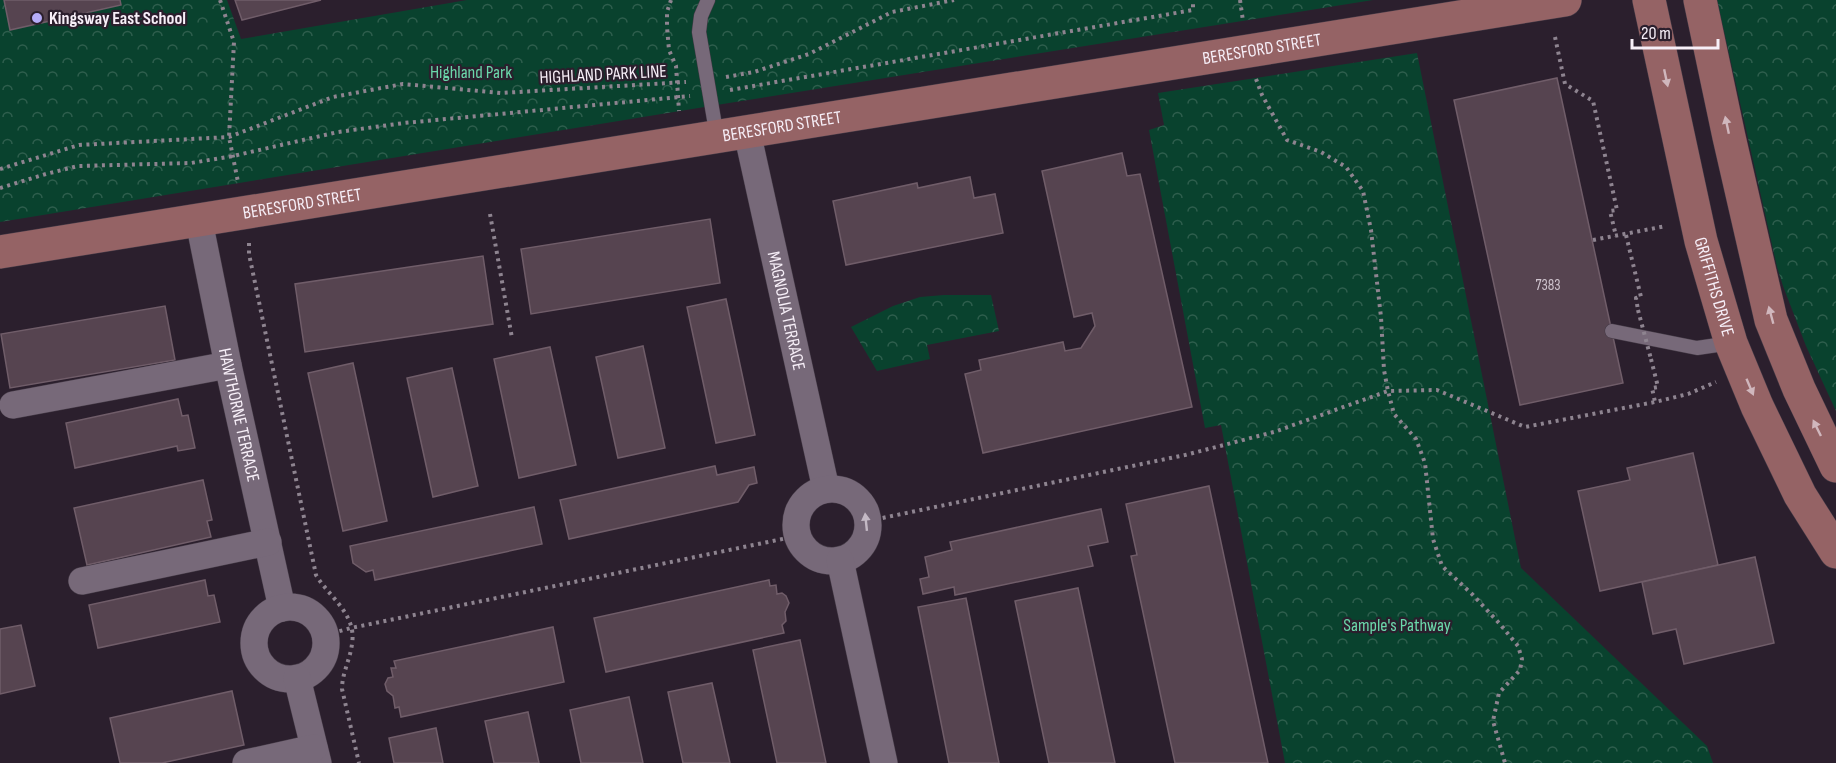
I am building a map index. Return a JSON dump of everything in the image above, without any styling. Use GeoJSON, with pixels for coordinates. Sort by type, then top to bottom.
{"type":"FeatureCollection","features":[{"type":"Feature","properties":{"kind":"street","name":"BERESFORD STREET"},"geometry":{"type":"LineString","coordinates":[[0,252],[1565,0]]}},
{"type":"Feature","properties":{"kind":"street","name":"GRIFFITHS DRIVE"},"geometry":{"type":"LineString","coordinates":[[1649,0],[1701,241],[1731,343],[1757,406],[1800,495],[1836,552]]}},
{"type":"Feature","properties":{"kind":"street"},"geometry":{"type":"LineString","coordinates":[[1700,0],[1771,320],[1799,389],[1836,466]]}},
{"type":"Feature","properties":{"kind":"street","name":"MAGNOLIA TERRACE"},"geometry":{"type":"LineString","coordinates":[[732,134],[826,489]]}},
{"type":"Feature","properties":{"kind":"street","name":"HAWTHORNE TERRACE"},"geometry":{"type":"LineString","coordinates":[[199,221],[228,365],[282,608]]}},
{"type":"Feature","properties":{"kind":"street"},"geometry":{"type":"LineString","coordinates":[[13,405],[228,365]]}},
{"type":"Feature","properties":{"kind":"street"},"geometry":{"type":"LineString","coordinates":[[826,489],[849,493],[865,510],[868,521],[868,531],[858,550],[840,560],[819,559],[802,546],[797,536],[798,512],[814,493],[826,489]]}},
{"type":"Feature","properties":{"kind":"street"},"geometry":{"type":"LineString","coordinates":[[82,581],[268,542]]}},
{"type":"Feature","properties":{"kind":"street"},"geometry":{"type":"LineString","coordinates":[[840,560],[884,763]]}},
{"type":"Feature","properties":{"kind":"street"},"geometry":{"type":"LineString","coordinates":[[294,607],[314,616],[325,635],[322,657],[308,674],[297,678],[286,679],[275,676],[259,661],[255,650],[254,639],[257,628],[263,619],[282,608],[294,607]]}},
{"type":"Feature","properties":{"kind":"street"},"geometry":{"type":"LineString","coordinates":[[246,763],[316,755],[297,678]]}},
{"type":"Feature","properties":{"kind":"lane"},"geometry":{"type":"LineString","coordinates":[[708,0],[701,16],[699,32],[708,87],[732,134]]}},
{"type":"Feature","properties":{"kind":"lane"},"geometry":{"type":"LineString","coordinates":[[1612,331],[1697,348],[1731,343]]}},
{"type":"Feature","properties":{"kind":"path"},"geometry":{"type":"LineString","coordinates":[[220,0],[234,42],[229,137],[238,183]]}},
{"type":"Feature","properties":{"kind":"path"},"geometry":{"type":"LineString","coordinates":[[671,0],[667,27],[669,50],[676,66],[679,111]]}},
{"type":"Feature","properties":{"kind":"path","name":"HIGHLAND PARK LINE"},"geometry":{"type":"LineString","coordinates":[[0,169],[79,145],[229,137],[333,97],[403,84],[501,93],[678,83],[708,87],[809,54],[892,12],[954,0]]}},
{"type":"Feature","properties":{"kind":"path"},"geometry":{"type":"LineString","coordinates":[[0,188],[78,166],[190,163],[233,156],[338,132],[404,123],[679,97],[708,87],[1193,10],[1192,0]]}},
{"type":"Feature","properties":{"kind":"path"},"geometry":{"type":"LineString","coordinates":[[1240,0],[1243,21]]}},
{"type":"Feature","properties":{"kind":"path"},"geometry":{"type":"LineString","coordinates":[[1555,37],[1565,84],[1593,101],[1617,210],[1610,211],[1616,236]]}},
{"type":"Feature","properties":{"kind":"path"},"geometry":{"type":"LineString","coordinates":[[1255,77],[1262,95],[1287,140],[1321,152],[1346,167],[1363,191],[1371,230],[1388,391],[1394,414],[1416,439],[1425,463],[1433,539],[1442,567],[1473,595],[1518,646],[1522,658],[1520,670],[1499,693],[1493,721],[1505,763]]}},
{"type":"Feature","properties":{"kind":"path"},"geometry":{"type":"LineString","coordinates":[[490,214],[512,338]]}},
{"type":"Feature","properties":{"kind":"path"},"geometry":{"type":"LineString","coordinates":[[1593,240],[1670,225]]}},
{"type":"Feature","properties":{"kind":"path"},"geometry":{"type":"LineString","coordinates":[[1626,235],[1641,297],[1636,298],[1638,310],[1658,387],[1652,388],[1655,402]]}},
{"type":"Feature","properties":{"kind":"path"},"geometry":{"type":"LineString","coordinates":[[249,243],[249,254],[316,575],[342,606],[351,628],[353,643],[342,679],[342,689],[359,763]]}},
{"type":"Feature","properties":{"kind":"path"},"geometry":{"type":"LineString","coordinates":[[868,521],[1185,455],[1274,432],[1388,391],[1437,390],[1525,427],[1655,402],[1688,394],[1719,381]]}},
{"type":"Feature","properties":{"kind":"path"},"geometry":{"type":"LineString","coordinates":[[325,635],[797,536]]}},
{"type":"Feature","properties":{"kind":"green space","name":"Highland Park"},"geometry":{"type":"Polygon","coordinates":[[[0,0],[227,0],[241,39],[467,0],[1373,0],[0,222],[0,0]]]}},
{"type":"Feature","properties":{"kind":"green space"},"geometry":{"type":"Polygon","coordinates":[[[1717,0],[1836,0],[1836,411],[1806,346],[1777,267],[1717,0]]]}},
{"type":"Feature","properties":{"kind":"green space","name":"Sample's Pathway"},"geometry":{"type":"Polygon","coordinates":[[[1417,53],[1521,568],[1707,746],[1713,763],[1285,763],[1221,425],[1205,428],[1149,130],[1164,125],[1158,93],[1417,53]]]}},
{"type":"Feature","properties":{"kind":"green space"},"geometry":{"type":"Polygon","coordinates":[[[991,295],[999,331],[927,345],[930,359],[877,371],[851,327],[893,306],[920,297],[991,295]]]}},
{"type":"Feature","properties":{"kind":"building","name":"Kingsway East School"},"geometry":{"type":"Polygon","coordinates":[[[4,0],[120,0],[121,5],[10,30],[4,0]]]}},
{"type":"Feature","properties":{"kind":"building"},"geometry":{"type":"Polygon","coordinates":[[[235,0],[321,0],[242,20],[235,0]]]}},
{"type":"Feature","properties":{"kind":"building"},"geometry":{"type":"Polygon","coordinates":[[[1557,78],[1623,383],[1520,405],[1454,100],[1557,78]]]}},
{"type":"Feature","properties":{"kind":"building"},"geometry":{"type":"Polygon","coordinates":[[[1122,153],[1127,176],[1140,174],[1192,407],[983,453],[965,374],[981,370],[979,360],[1063,342],[1065,351],[1081,348],[1095,326],[1092,313],[1074,317],[1042,171],[1122,153]]]}},
{"type":"Feature","properties":{"kind":"building"},"geometry":{"type":"Polygon","coordinates":[[[970,177],[974,198],[995,194],[1003,233],[846,265],[833,201],[917,183],[918,188],[970,177]]]}},
{"type":"Feature","properties":{"kind":"building"},"geometry":{"type":"Polygon","coordinates":[[[710,219],[720,283],[531,314],[521,249],[710,219]]]}},
{"type":"Feature","properties":{"kind":"building"},"geometry":{"type":"Polygon","coordinates":[[[483,256],[493,324],[305,352],[295,284],[483,256]]]}},
{"type":"Feature","properties":{"kind":"building"},"geometry":{"type":"Polygon","coordinates":[[[726,299],[755,435],[716,443],[687,307],[726,299]]]}},
{"type":"Feature","properties":{"kind":"building"},"geometry":{"type":"Polygon","coordinates":[[[165,306],[175,360],[10,388],[1,334],[165,306]]]}},
{"type":"Feature","properties":{"kind":"building"},"geometry":{"type":"Polygon","coordinates":[[[643,346],[665,448],[618,458],[596,357],[643,346]]]}},
{"type":"Feature","properties":{"kind":"building"},"geometry":{"type":"Polygon","coordinates":[[[550,347],[576,465],[519,478],[494,359],[550,347]]]}},
{"type":"Feature","properties":{"kind":"building"},"geometry":{"type":"Polygon","coordinates":[[[353,363],[387,521],[343,531],[308,373],[353,363]]]}},
{"type":"Feature","properties":{"kind":"building"},"geometry":{"type":"Polygon","coordinates":[[[452,368],[478,486],[433,497],[407,378],[452,368]]]}},
{"type":"Feature","properties":{"kind":"building"},"geometry":{"type":"Polygon","coordinates":[[[178,399],[182,416],[188,415],[195,448],[178,451],[177,446],[75,468],[66,423],[178,399]]]}},
{"type":"Feature","properties":{"kind":"building"},"geometry":{"type":"Polygon","coordinates":[[[1693,453],[1718,565],[1600,591],[1578,491],[1630,480],[1627,468],[1693,453]]]}},
{"type":"Feature","properties":{"kind":"building"},"geometry":{"type":"Polygon","coordinates":[[[715,466],[717,475],[754,467],[757,483],[749,485],[738,502],[569,539],[560,500],[715,466]]]}},
{"type":"Feature","properties":{"kind":"building"},"geometry":{"type":"Polygon","coordinates":[[[203,480],[212,520],[207,521],[211,537],[87,565],[74,508],[203,480]]]}},
{"type":"Feature","properties":{"kind":"building"},"geometry":{"type":"Polygon","coordinates":[[[1209,486],[1268,763],[1175,763],[1131,556],[1137,555],[1126,504],[1209,486]]]}},
{"type":"Feature","properties":{"kind":"building"},"geometry":{"type":"Polygon","coordinates":[[[534,507],[542,544],[375,580],[373,570],[366,572],[353,563],[350,546],[534,507]]]}},
{"type":"Feature","properties":{"kind":"building"},"geometry":{"type":"Polygon","coordinates":[[[1101,509],[1108,542],[1088,546],[1093,566],[955,595],[954,587],[923,594],[920,579],[929,577],[925,557],[952,550],[950,542],[1101,509]]]}},
{"type":"Feature","properties":{"kind":"building"},"geometry":{"type":"Polygon","coordinates":[[[1755,557],[1774,643],[1684,664],[1676,629],[1653,634],[1642,582],[1755,557]]]}},
{"type":"Feature","properties":{"kind":"building"},"geometry":{"type":"Polygon","coordinates":[[[205,580],[208,596],[214,595],[220,622],[98,648],[89,605],[205,580]]]}},
{"type":"Feature","properties":{"kind":"building"},"geometry":{"type":"Polygon","coordinates":[[[769,580],[770,586],[776,585],[777,594],[782,593],[786,596],[789,603],[785,612],[786,621],[782,625],[784,633],[606,672],[594,618],[769,580]]]}},
{"type":"Feature","properties":{"kind":"building"},"geometry":{"type":"Polygon","coordinates":[[[1078,588],[1115,763],[1049,763],[1015,601],[1078,588]]]}},
{"type":"Feature","properties":{"kind":"building"},"geometry":{"type":"Polygon","coordinates":[[[966,598],[999,763],[949,763],[918,607],[966,598]]]}},
{"type":"Feature","properties":{"kind":"building"},"geometry":{"type":"Polygon","coordinates":[[[21,625],[35,686],[0,694],[0,629],[21,625]]]}},
{"type":"Feature","properties":{"kind":"building"},"geometry":{"type":"Polygon","coordinates":[[[553,627],[564,682],[401,717],[399,707],[395,708],[393,696],[387,691],[385,684],[388,678],[393,677],[391,668],[396,668],[394,661],[553,627]]]}},
{"type":"Feature","properties":{"kind":"building"},"geometry":{"type":"Polygon","coordinates":[[[800,640],[826,763],[777,763],[753,650],[800,640]]]}},
{"type":"Feature","properties":{"kind":"building"},"geometry":{"type":"Polygon","coordinates":[[[712,683],[730,763],[683,763],[668,692],[712,683]]]}},
{"type":"Feature","properties":{"kind":"building"},"geometry":{"type":"Polygon","coordinates":[[[232,691],[244,745],[162,763],[120,763],[110,718],[232,691]]]}},
{"type":"Feature","properties":{"kind":"building"},"geometry":{"type":"Polygon","coordinates":[[[629,697],[643,763],[581,763],[570,710],[629,697]]]}},
{"type":"Feature","properties":{"kind":"building"},"geometry":{"type":"Polygon","coordinates":[[[528,712],[539,763],[494,763],[485,721],[528,712]]]}},
{"type":"Feature","properties":{"kind":"building"},"geometry":{"type":"Polygon","coordinates":[[[436,728],[443,763],[394,763],[389,738],[436,728]]]}},
{"type":"Feature","properties":{"kind":"place","name":"Kingsway East School"},"geometry":{"type":"Point","coordinates":[37,18]}}]}
